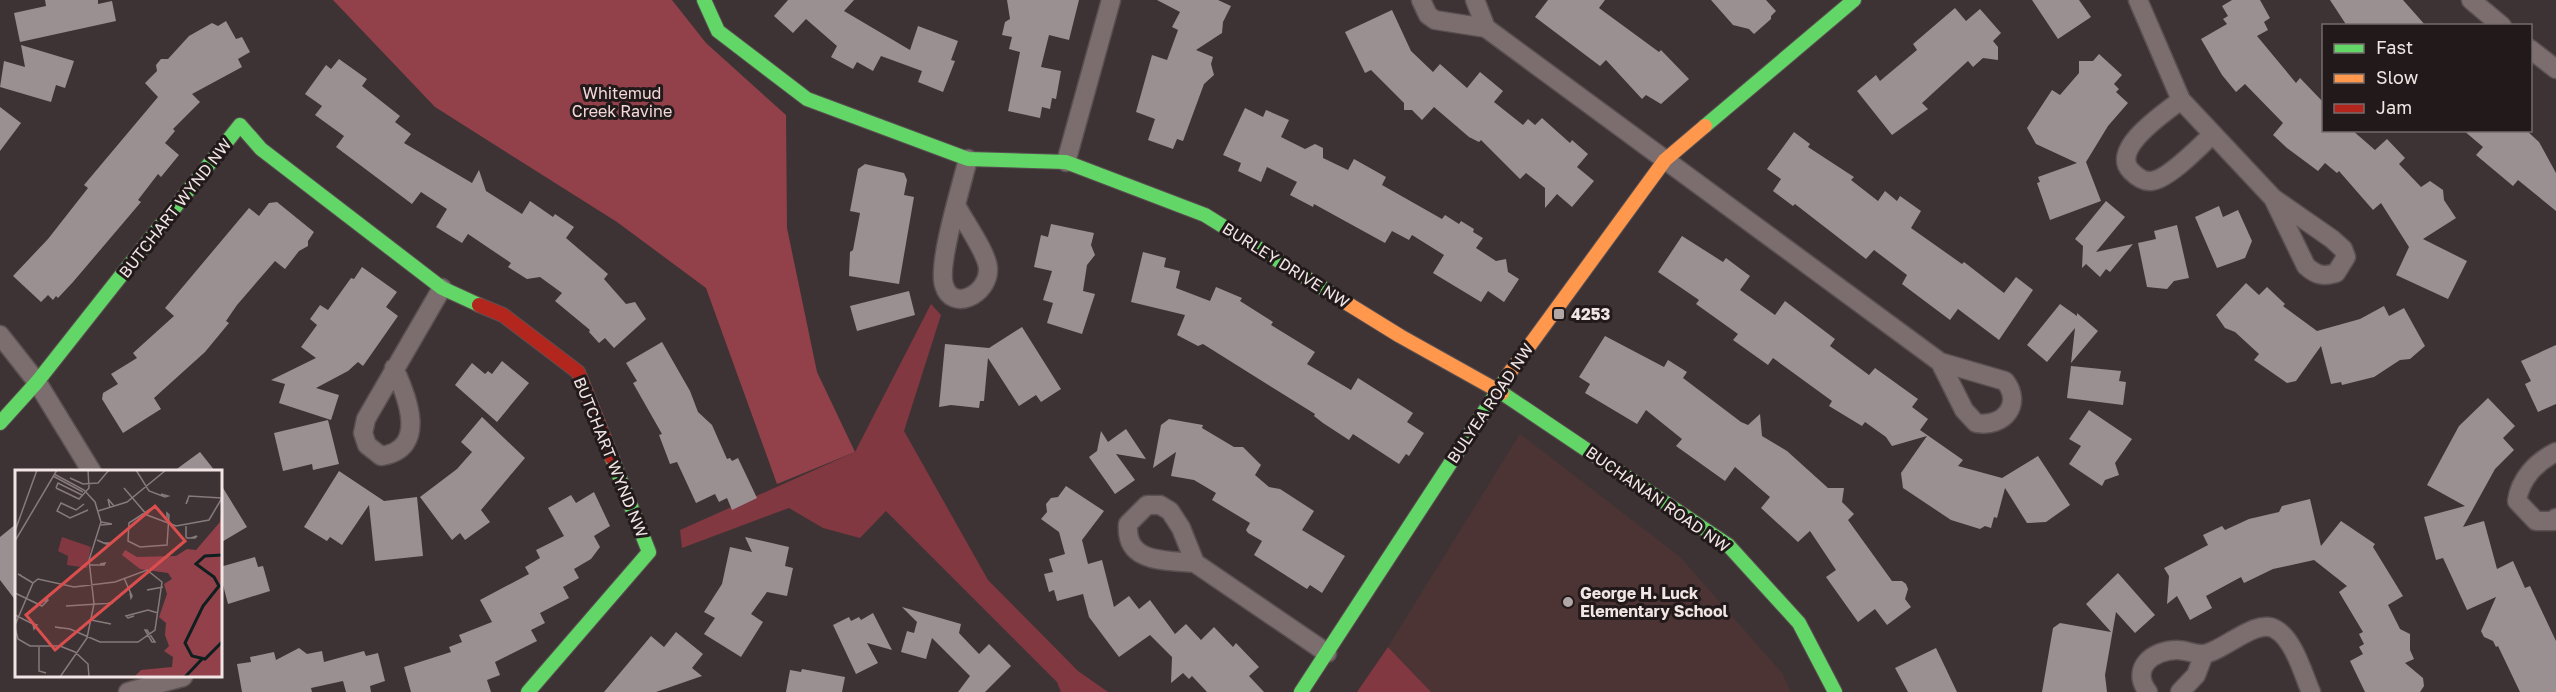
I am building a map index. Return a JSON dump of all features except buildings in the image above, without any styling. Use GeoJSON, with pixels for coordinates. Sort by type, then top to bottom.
{"type":"FeatureCollection","features":[{"type":"Feature","properties":{"kind":"street","name":"BURLEY DRIVE NW"},"geometry":{"type":"LineString","coordinates":[[704,0],[718,31],[807,99],[968,159],[1066,162],[1204,215],[1400,336],[1497,389]]}},
{"type":"Feature","properties":{"kind":"street"},"geometry":{"type":"LineString","coordinates":[[1066,162],[1111,0]]}},
{"type":"Feature","properties":{"kind":"street"},"geometry":{"type":"LineString","coordinates":[[1421,0],[1428,15],[1435,20],[1486,28],[1940,362]]}},
{"type":"Feature","properties":{"kind":"street"},"geometry":{"type":"LineString","coordinates":[[1475,0],[1486,28]]}},
{"type":"Feature","properties":{"kind":"street"},"geometry":{"type":"LineString","coordinates":[[2138,0],[2181,100],[2273,198]]}},
{"type":"Feature","properties":{"kind":"street"},"geometry":{"type":"LineString","coordinates":[[2471,0],[2500,24]]}},
{"type":"Feature","properties":{"kind":"street","name":"BULYEA ROAD NW"},"geometry":{"type":"LineString","coordinates":[[1301,692],[1497,389],[1665,160],[1852,1]]}},
{"type":"Feature","properties":{"kind":"street"},"geometry":{"type":"LineString","coordinates":[[2532,51],[2556,69]]}},
{"type":"Feature","properties":{"kind":"street"},"geometry":{"type":"LineString","coordinates":[[2181,100],[2135,138],[2126,154],[2127,167],[2138,178],[2151,181],[2166,175],[2213,134]]}},
{"type":"Feature","properties":{"kind":"street","name":"BUTCHART WYND NW"},"geometry":{"type":"LineString","coordinates":[[38,382],[240,125],[261,148],[442,288],[503,315],[578,372],[649,552],[528,692]]}},
{"type":"Feature","properties":{"kind":"street"},"geometry":{"type":"LineString","coordinates":[[957,207],[968,159]]}},
{"type":"Feature","properties":{"kind":"street"},"geometry":{"type":"LineString","coordinates":[[394,368],[442,288]]}},
{"type":"Feature","properties":{"kind":"street"},"geometry":{"type":"LineString","coordinates":[[0,335],[38,382],[91,470]]}},
{"type":"Feature","properties":{"kind":"street"},"geometry":{"type":"LineString","coordinates":[[0,423],[38,382]]}},
{"type":"Feature","properties":{"kind":"street","name":"BUCHANAN ROAD NW"},"geometry":{"type":"LineString","coordinates":[[1497,389],[1728,545],[1799,623],[1835,692]]}},
{"type":"Feature","properties":{"kind":"street"},"geometry":{"type":"LineString","coordinates":[[2555,522],[2536,522],[2517,501],[2525,477],[2546,457],[2556,452]]}},
{"type":"Feature","properties":{"kind":"street"},"geometry":{"type":"LineString","coordinates":[[1195,563],[1327,653]]}},
{"type":"Feature","properties":{"kind":"street"},"geometry":{"type":"LineString","coordinates":[[2148,692],[2141,683],[2140,670],[2158,653],[2176,650],[2204,654],[2262,626],[2275,629],[2288,641],[2311,692]]}},
{"type":"Feature","properties":{"kind":"street"},"geometry":{"type":"LineString","coordinates":[[2180,692],[2196,675],[2204,654]]}},
{"type":"Feature","properties":{"kind":"street"},"geometry":{"type":"LineString","coordinates":[[128,692],[183,682]]}},
{"type":"Feature","properties":{"kind":"shaded area"},"geometry":{"type":"Polygon","coordinates":[[[931,304],[941,315],[904,431],[988,580],[1078,671],[1108,692],[1061,692],[1057,682],[886,511],[860,538],[823,528],[789,508],[682,548],[680,530],[855,452],[931,304]]]}},
{"type":"Feature","properties":{"kind":"shaded area","name":"George H. Luck Elementary School"},"geometry":{"type":"Polygon","coordinates":[[[1520,434],[1680,557],[1782,673],[1791,692],[1431,692],[1388,647],[1520,434]]]}},
{"type":"Feature","properties":{"kind":"shaded area"},"geometry":{"type":"Polygon","coordinates":[[[1388,647],[1431,692],[1357,692],[1388,647]]]}},
{"type":"Feature","properties":{"kind":"green space","name":"Whitemud Creek Ravine"},"geometry":{"type":"Polygon","coordinates":[[[333,0],[672,0],[706,43],[786,115],[787,228],[817,372],[855,452],[777,484],[706,288],[617,222],[435,107],[333,0]]]}},
{"type":"Feature","properties":{"kind":"traffic: fast"},"geometry":{"type":"LineString","coordinates":[[704,0],[718,31],[807,99],[968,159],[1066,162],[1205,215],[1332,294]]}},
{"type":"Feature","properties":{"kind":"traffic: fast"},"geometry":{"type":"LineString","coordinates":[[1705,126],[1854,0]]}},
{"type":"Feature","properties":{"kind":"traffic: fast"},"geometry":{"type":"LineString","coordinates":[[0,423],[37,382],[240,125],[261,149],[442,288],[479,305]]}},
{"type":"Feature","properties":{"kind":"traffic: fast"},"geometry":{"type":"LineString","coordinates":[[1301,692],[1508,375]]}},
{"type":"Feature","properties":{"kind":"traffic: fast"},"geometry":{"type":"LineString","coordinates":[[1502,393],[1728,545],[1799,623],[1835,692]]}},
{"type":"Feature","properties":{"kind":"traffic: fast"},"geometry":{"type":"LineString","coordinates":[[528,692],[649,552],[612,458]]}},
{"type":"Feature","properties":{"kind":"traffic: slow"},"geometry":{"type":"LineString","coordinates":[[1508,375],[1665,160],[1705,126]]}},
{"type":"Feature","properties":{"kind":"traffic: slow"},"geometry":{"type":"LineString","coordinates":[[1332,294],[1400,336],[1502,393]]}},
{"type":"Feature","properties":{"kind":"traffic: jam"},"geometry":{"type":"LineString","coordinates":[[479,305],[503,315],[578,372],[612,458]]}},
{"type":"Feature","properties":{"kind":"place","name":"4253"},"geometry":{"type":"Point","coordinates":[1559,314]}},
{"type":"Feature","properties":{"kind":"place","name":"George H. Luck Elementary School"},"geometry":{"type":"Point","coordinates":[1568,602]}}]}
